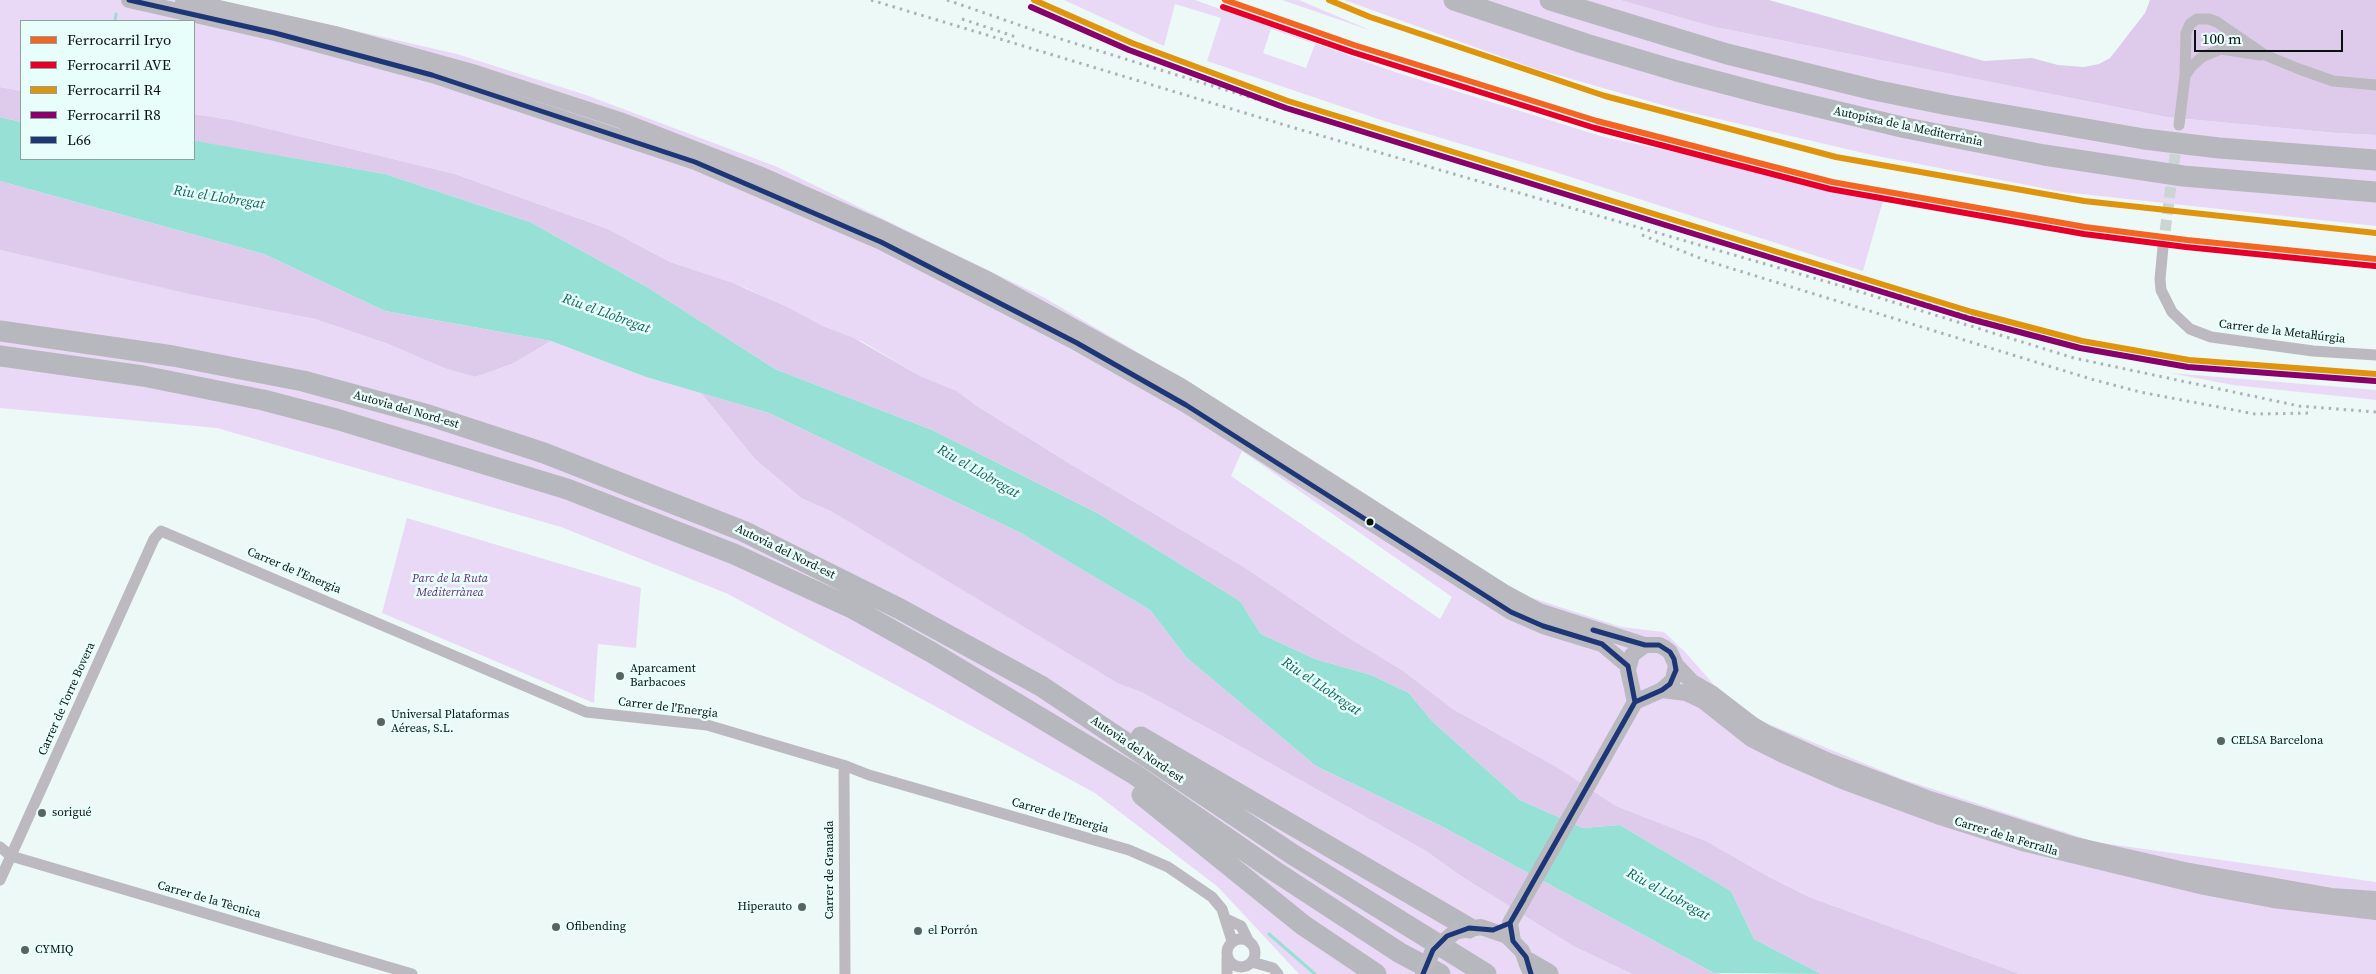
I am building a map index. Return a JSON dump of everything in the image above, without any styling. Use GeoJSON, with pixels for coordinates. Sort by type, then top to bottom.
{"type":"FeatureCollection","features":[{"type":"Feature","properties":{"kind":"highway","name":"Autopista de la Mediterrània"},"geometry":{"type":"LineString","coordinates":[[1454,0],[1560,36],[1677,71],[1777,98],[1915,130],[2035,153],[2175,174],[2376,192]]}},
{"type":"Feature","properties":{"kind":"highway"},"geometry":{"type":"LineString","coordinates":[[1550,0],[1727,54],[1874,90],[1948,105],[2144,139],[2219,148],[2373,160]]}},
{"type":"Feature","properties":{"kind":"highway","name":"Autovia del Nord-est"},"geometry":{"type":"LineString","coordinates":[[0,331],[173,356],[302,381],[428,415],[544,453],[743,531],[900,609],[1041,686],[1292,854],[1486,974]]}},
{"type":"Feature","properties":{"kind":"highway","name":"Autovia del Nord-est"},"geometry":{"type":"LineString","coordinates":[[0,356],[143,376],[263,400],[336,418],[568,489],[734,554],[854,610],[931,652],[1134,774],[1273,870],[1400,953],[1440,974]]}},
{"type":"Feature","properties":{"kind":"highway"},"geometry":{"type":"LineString","coordinates":[[1041,686],[1139,736],[1462,930]]}},
{"type":"Feature","properties":{"kind":"highway"},"geometry":{"type":"LineString","coordinates":[[1079,741],[1303,925],[1376,974]]}},
{"type":"Feature","properties":{"kind":"highway"},"geometry":{"type":"LineString","coordinates":[[1530,968],[1548,974]]}},
{"type":"Feature","properties":{"kind":"street"},"geometry":{"type":"LineString","coordinates":[[129,0],[275,34],[432,75],[695,162],[880,242],[1077,343],[1186,404],[1511,612],[1542,626],[1602,644],[1629,672],[1640,689],[1658,691]]}},
{"type":"Feature","properties":{"kind":"street"},"geometry":{"type":"LineString","coordinates":[[183,0],[335,34],[476,73],[620,120],[773,180],[877,226],[989,280],[1181,386],[1496,587],[1538,611],[1645,645],[1652,644],[1665,648],[1670,652],[1676,665],[1673,680],[1658,691],[1635,702],[1510,924],[1513,941],[1530,968]]}},
{"type":"Feature","properties":{"kind":"street"},"geometry":{"type":"LineString","coordinates":[[2179,125],[2185,76],[2186,33],[2190,24],[2197,19],[2209,19],[2217,22],[2265,55]]}},
{"type":"Feature","properties":{"kind":"street"},"geometry":{"type":"LineString","coordinates":[[2185,76],[2191,67],[2202,57],[2221,49],[2265,55],[2333,81],[2376,85]]}},
{"type":"Feature","properties":{"kind":"street","name":"Carrer de la Metal·lúrgia"},"geometry":{"type":"LineString","coordinates":[[2163,247],[2161,290],[2172,312],[2190,329],[2211,337],[2313,350],[2376,355]]}},
{"type":"Feature","properties":{"kind":"street","name":"Carrer de l'Energia"},"geometry":{"type":"LineString","coordinates":[[161,530],[586,712],[707,725],[846,766],[869,775],[1129,850],[1168,867],[1212,897],[1222,908],[1232,941]]}},
{"type":"Feature","properties":{"kind":"street","name":"Carrer de Torre Bovera"},"geometry":{"type":"LineString","coordinates":[[0,880],[150,548],[161,530]]}},
{"type":"Feature","properties":{"kind":"street"},"geometry":{"type":"LineString","coordinates":[[1635,702],[1629,672],[1632,655],[1645,645]]}},
{"type":"Feature","properties":{"kind":"street","name":"Carrer de la Ferralla"},"geometry":{"type":"LineString","coordinates":[[1676,665],[1692,682],[1713,694],[1767,733],[1829,761],[1926,798],[2075,845],[2198,872],[2332,896],[2376,899]]}},
{"type":"Feature","properties":{"kind":"street","name":"Carrer de la Ferralla"},"geometry":{"type":"LineString","coordinates":[[1658,691],[1686,693],[1703,701],[1751,739],[1834,777],[1937,816],[2026,844],[2204,887],[2273,900],[2376,912]]}},
{"type":"Feature","properties":{"kind":"street","name":"Carrer de Granada"},"geometry":{"type":"LineString","coordinates":[[845,974],[844,772],[846,766]]}},
{"type":"Feature","properties":{"kind":"street","name":"Carrer de la Tècnica"},"geometry":{"type":"LineString","coordinates":[[0,847],[12,856],[412,974]]}},
{"type":"Feature","properties":{"kind":"street","name":"Carrer de l'Energia"},"geometry":{"type":"LineString","coordinates":[[1226,919],[1242,926],[1255,953],[1245,968]]}},
{"type":"Feature","properties":{"kind":"street"},"geometry":{"type":"LineString","coordinates":[[1423,974],[1433,950],[1446,936],[1462,930],[1493,930],[1510,924]]}},
{"type":"Feature","properties":{"kind":"street"},"geometry":{"type":"LineString","coordinates":[[1493,930],[1513,941]]}},
{"type":"Feature","properties":{"kind":"street"},"geometry":{"type":"LineString","coordinates":[[1227,974],[1227,949],[1232,941],[1241,939],[1249,942]]}},
{"type":"Feature","properties":{"kind":"street"},"geometry":{"type":"LineString","coordinates":[[1227,958],[1234,966],[1273,968],[1278,974]]}},
{"type":"Feature","properties":{"kind":"green space"},"geometry":{"type":"Polygon","coordinates":[[[0,0],[215,0],[457,54],[586,95],[775,166],[1043,297],[1180,377],[1324,467],[1520,594],[1621,627],[1664,632],[1686,653],[1737,711],[1902,779],[2095,842],[2376,882],[2376,974],[2020,974],[1809,897],[1706,841],[1616,806],[1560,769],[1453,709],[1402,670],[1349,638],[1244,567],[1072,465],[977,406],[957,391],[920,376],[863,342],[823,326],[746,288],[670,262],[608,229],[455,174],[232,120],[195,114],[195,20],[20,20],[20,91],[0,87],[0,0]],[[1242,451],[1231,476],[1440,619],[1452,597],[1242,451]]]}},
{"type":"Feature","properties":{"kind":"green space"},"geometry":{"type":"Polygon","coordinates":[[[1064,0],[1195,0],[1395,72],[1604,137],[1884,197],[1863,271],[1552,171],[1384,121],[1207,61],[1221,18],[1175,4],[1164,46],[1064,0]],[[1271,29],[1263,53],[1306,68],[1315,44],[1271,29]]]}},
{"type":"Feature","properties":{"kind":"green space"},"geometry":{"type":"Polygon","coordinates":[[[1282,0],[1299,0],[1372,31],[1282,0]]]}},
{"type":"Feature","properties":{"kind":"green space"},"geometry":{"type":"Polygon","coordinates":[[[1344,0],[1620,0],[1710,26],[2166,117],[2376,135],[2376,226],[2063,192],[1872,155],[1680,110],[1533,68],[1344,0]]]}},
{"type":"Feature","properties":{"kind":"green space"},"geometry":{"type":"Polygon","coordinates":[[[0,250],[183,292],[315,319],[388,344],[444,368],[475,377],[512,364],[551,341],[646,377],[701,393],[755,459],[801,498],[831,510],[1119,684],[1141,692],[1213,731],[1426,851],[1461,876],[1573,946],[1632,974],[1299,974],[1218,887],[1095,793],[728,594],[561,527],[217,428],[0,408],[0,250]]]}},
{"type":"Feature","properties":{"kind":"green space"},"geometry":{"type":"Polygon","coordinates":[[[2170,373],[2376,390],[2376,400],[2233,385],[2170,373]]]}},
{"type":"Feature","properties":{"kind":"green space","name":"Parc de la Ruta Mediterrànea"},"geometry":{"type":"Polygon","coordinates":[[[407,518],[641,588],[636,648],[598,644],[594,703],[382,613],[407,518]]]}},
{"type":"Feature","properties":{"kind":"shaded area"},"geometry":{"type":"Polygon","coordinates":[[[1620,0],[1769,0],[1984,61],[2032,58],[2058,65],[2084,67],[2099,64],[2110,58],[2145,13],[2150,0],[2376,0],[2376,135],[2166,117],[1710,26],[1620,0]]]}},
{"type":"Feature","properties":{"kind":"shaded area"},"geometry":{"type":"Polygon","coordinates":[[[0,87],[20,91],[20,122],[0,117],[0,87]]]}},
{"type":"Feature","properties":{"kind":"shaded area"},"geometry":{"type":"Polygon","coordinates":[[[195,114],[232,120],[455,174],[608,229],[670,262],[733,283],[787,307],[823,326],[854,338],[920,376],[957,391],[977,406],[1072,465],[1244,567],[1349,638],[1402,670],[1453,709],[1560,769],[1616,806],[1706,841],[1809,897],[2020,974],[1821,974],[1754,939],[1731,891],[1620,825],[1583,828],[1520,800],[1432,721],[1409,693],[1371,675],[1315,659],[1261,634],[1240,601],[1099,514],[932,430],[775,369],[647,287],[530,222],[385,174],[195,141],[195,114]]]}},
{"type":"Feature","properties":{"kind":"shaded area"},"geometry":{"type":"Polygon","coordinates":[[[0,181],[264,254],[385,311],[551,341],[512,364],[475,377],[444,368],[388,344],[315,319],[194,295],[0,250],[0,181]]]}},
{"type":"Feature","properties":{"kind":"shaded area"},"geometry":{"type":"Polygon","coordinates":[[[701,393],[769,413],[1019,532],[1150,610],[1187,658],[1316,766],[1441,826],[1714,973],[1723,974],[1632,974],[1573,946],[1461,876],[1426,851],[1213,731],[1141,692],[1119,684],[831,511],[801,498],[755,459],[701,393]]]}},
{"type":"Feature","properties":{"kind":"water","name":"Riu el Llobregat"},"geometry":{"type":"Polygon","coordinates":[[[0,117],[20,122],[20,160],[195,160],[196,141],[385,174],[530,222],[647,287],[775,369],[932,430],[1099,514],[1240,601],[1261,634],[1315,659],[1371,675],[1409,693],[1432,721],[1520,800],[1583,828],[1620,825],[1731,891],[1754,939],[1821,974],[1714,973],[1441,826],[1316,766],[1187,658],[1150,610],[1019,532],[769,413],[646,377],[551,341],[385,311],[264,254],[0,181],[0,117]]]}},
{"type":"Feature","properties":{"kind":"waterway"},"geometry":{"type":"LineString","coordinates":[[115,20],[116,14]]}},
{"type":"Feature","properties":{"kind":"waterway"},"geometry":{"type":"LineString","coordinates":[[1269,934],[1315,974]]}},
{"type":"Feature","properties":{"kind":"tunnel"},"geometry":{"type":"LineString","coordinates":[[2163,247],[2177,140]]}},
{"type":"Feature","properties":{"kind":"railway"},"geometry":{"type":"LineString","coordinates":[[871,0],[1298,129],[1838,285],[2074,358],[2299,406],[2376,412]]}},
{"type":"Feature","properties":{"kind":"railway"},"geometry":{"type":"LineString","coordinates":[[947,0],[1048,35],[1193,80],[1970,317],[2077,346],[2187,366],[2376,380]]}},
{"type":"Feature","properties":{"kind":"railway"},"geometry":{"type":"LineString","coordinates":[[962,19],[1016,37]]}},
{"type":"Feature","properties":{"kind":"railway"},"geometry":{"type":"LineString","coordinates":[[1642,235],[1707,261],[2091,379],[2140,392],[2255,414],[2313,413]]}},
{"type":"Feature","properties":{"kind":"rail line","name":"R4"},"geometry":{"type":"LineString","coordinates":[[1034,0],[1132,43],[1288,101],[1972,312],[2082,341],[2189,360],[2376,374]]}},
{"type":"Feature","properties":{"kind":"rail line","name":"Iryo"},"geometry":{"type":"LineString","coordinates":[[1225,0],[1354,45],[1597,121],[1832,182],[2085,227],[2187,240],[2376,259]]}},
{"type":"Feature","properties":{"kind":"rail line","name":"R4"},"geometry":{"type":"LineString","coordinates":[[1329,0],[1370,17],[1605,96],[1836,157],[2084,201],[2376,233]]}},
{"type":"Feature","properties":{"kind":"rail line","name":"R8"},"geometry":{"type":"LineString","coordinates":[[1031,7],[1129,50],[1286,108],[1970,319],[2080,348],[2188,367],[2375,381]]}},
{"type":"Feature","properties":{"kind":"rail line","name":"AVE"},"geometry":{"type":"LineString","coordinates":[[1223,7],[1352,52],[1595,128],[1830,189],[2084,234],[2186,247],[2375,266]]}},
{"type":"Feature","properties":{"kind":"transit line","name":"L66"},"geometry":{"type":"LineString","coordinates":[[129,0],[275,33],[432,75],[695,162],[881,242],[1077,343],[1186,405],[1511,612],[1543,626],[1602,644],[1628,666],[1635,702],[1510,923],[1493,930],[1469,928],[1447,936],[1433,950],[1423,974]]}},
{"type":"Feature","properties":{"kind":"transit line","name":"L66"},"geometry":{"type":"LineString","coordinates":[[1593,630],[1645,645],[1659,645],[1670,652],[1674,659],[1676,670],[1670,684],[1662,690],[1635,702],[1621,727]]}},
{"type":"Feature","properties":{"kind":"transit line","name":"L66"},"geometry":{"type":"LineString","coordinates":[[1524,899],[1510,923],[1513,941],[1526,957],[1531,974]]}},
{"type":"Feature","properties":{"kind":"place","name":"Aparcament Barbacoes"},"geometry":{"type":"Point","coordinates":[620,676]}},
{"type":"Feature","properties":{"kind":"place","name":"Universal Plataformas Aéreas, S.L."},"geometry":{"type":"Point","coordinates":[381,722]}},
{"type":"Feature","properties":{"kind":"place","name":"CELSA Barcelona"},"geometry":{"type":"Point","coordinates":[2221,741]}},
{"type":"Feature","properties":{"kind":"place","name":"sorigué"},"geometry":{"type":"Point","coordinates":[42,813]}},
{"type":"Feature","properties":{"kind":"place","name":"Hiperauto"},"geometry":{"type":"Point","coordinates":[802,907]}},
{"type":"Feature","properties":{"kind":"place","name":"Ofibending"},"geometry":{"type":"Point","coordinates":[556,927]}},
{"type":"Feature","properties":{"kind":"place","name":"el Porrón"},"geometry":{"type":"Point","coordinates":[918,931]}},
{"type":"Feature","properties":{"kind":"place","name":"CYMIQ"},"geometry":{"type":"Point","coordinates":[25,950]}}]}
